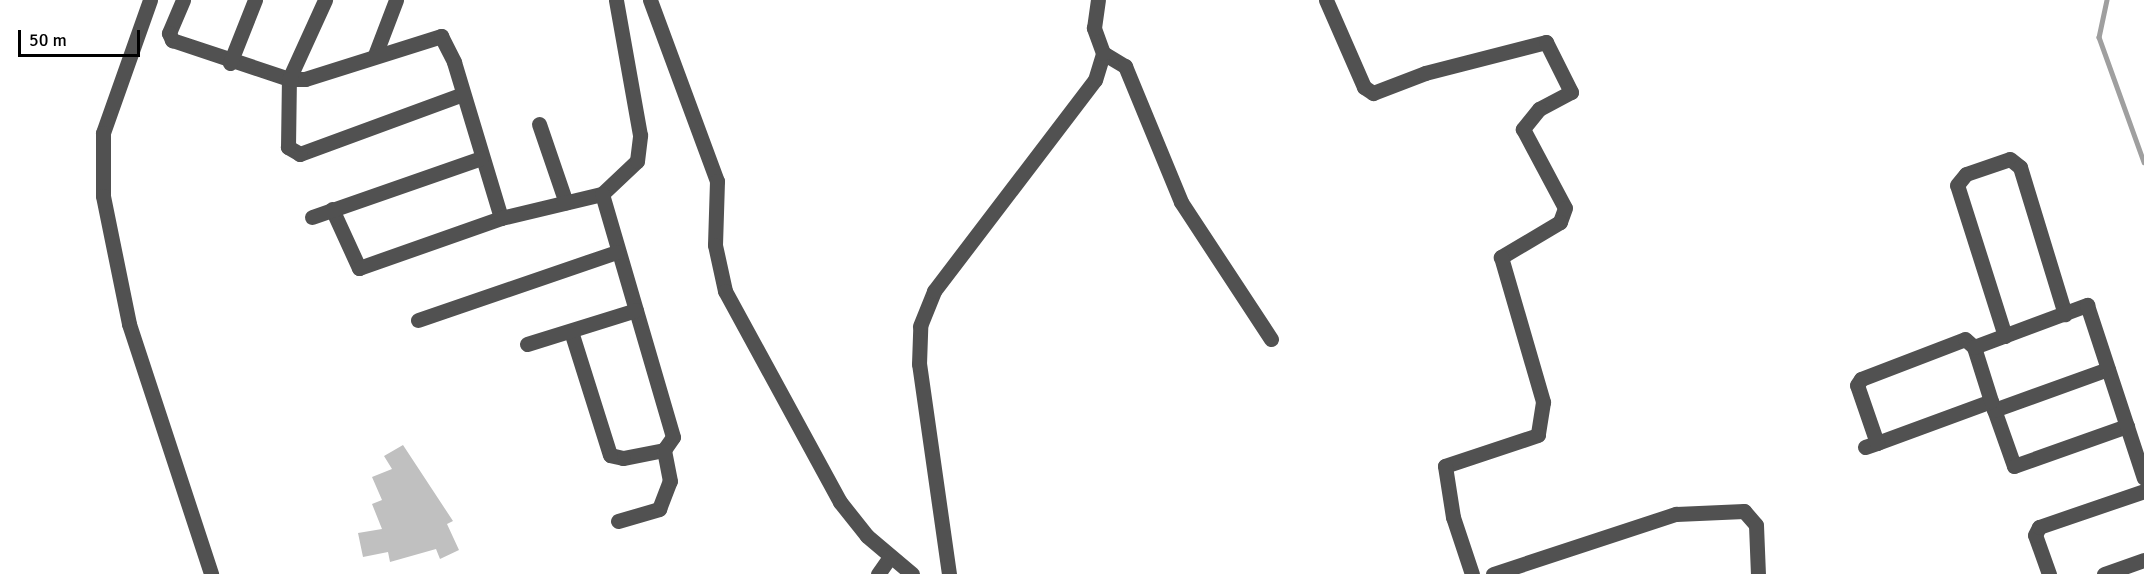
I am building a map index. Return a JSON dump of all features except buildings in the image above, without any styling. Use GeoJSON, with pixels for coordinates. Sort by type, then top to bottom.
{"type":"FeatureCollection","features":[{"type":"Feature","properties":{"kind":"street"},"geometry":{"type":"LineString","coordinates":[[150,0],[103,133],[103,196],[129,324],[211,574]]}},
{"type":"Feature","properties":{"kind":"street"},"geometry":{"type":"LineString","coordinates":[[183,0],[169,33],[172,40],[230,63],[289,79],[305,79],[441,36],[463,94],[501,218]]}},
{"type":"Feature","properties":{"kind":"street"},"geometry":{"type":"LineString","coordinates":[[230,63],[255,0]]}},
{"type":"Feature","properties":{"kind":"street"},"geometry":{"type":"LineString","coordinates":[[325,0],[289,79],[288,147],[295,155],[463,94]]}},
{"type":"Feature","properties":{"kind":"street"},"geometry":{"type":"LineString","coordinates":[[375,55],[396,0]]}},
{"type":"Feature","properties":{"kind":"street"},"geometry":{"type":"LineString","coordinates":[[332,210],[359,268],[501,218],[602,194],[637,161],[640,135],[616,0]]}},
{"type":"Feature","properties":{"kind":"street"},"geometry":{"type":"LineString","coordinates":[[650,0],[716,173],[715,245],[725,291],[840,502],[890,556],[912,574]]}},
{"type":"Feature","properties":{"kind":"street"},"geometry":{"type":"LineString","coordinates":[[950,574],[919,364],[926,307],[1095,80],[1103,53],[1094,28],[1098,0]]}},
{"type":"Feature","properties":{"kind":"street"},"geometry":{"type":"LineString","coordinates":[[1326,0],[1364,87],[1373,93],[1425,73],[1546,42],[1571,92],[1539,109],[1523,129],[1558,191],[1563,215],[1501,257],[1543,402],[1538,435],[1445,466],[1453,517],[1472,574]]}},
{"type":"Feature","properties":{"kind":"street"},"geometry":{"type":"LineString","coordinates":[[1103,53],[1125,66],[1181,202],[1271,339]]}},
{"type":"Feature","properties":{"kind":"street"},"geometry":{"type":"LineString","coordinates":[[539,124],[566,203]]}},
{"type":"Feature","properties":{"kind":"street"},"geometry":{"type":"LineString","coordinates":[[312,218],[481,158]]}},
{"type":"Feature","properties":{"kind":"street"},"geometry":{"type":"LineString","coordinates":[[2005,336],[1957,186],[1966,174],[2010,159],[2020,167],[2065,314]]}},
{"type":"Feature","properties":{"kind":"street"},"geometry":{"type":"LineString","coordinates":[[571,331],[610,455],[623,458],[664,450],[673,437],[617,252],[602,194]]}},
{"type":"Feature","properties":{"kind":"street"},"geometry":{"type":"LineString","coordinates":[[418,320],[617,252]]}},
{"type":"Feature","properties":{"kind":"street"},"geometry":{"type":"LineString","coordinates":[[1974,347],[2087,305],[2144,477]]}},
{"type":"Feature","properties":{"kind":"street"},"geometry":{"type":"LineString","coordinates":[[527,344],[636,310]]}},
{"type":"Feature","properties":{"kind":"street"},"geometry":{"type":"LineString","coordinates":[[2108,369],[1993,406],[1871,445],[1857,381],[1965,339],[1974,347],[1993,406],[2014,466],[2127,426]]}},
{"type":"Feature","properties":{"kind":"street"},"geometry":{"type":"LineString","coordinates":[[618,521],[659,509],[670,481],[664,450]]}},
{"type":"Feature","properties":{"kind":"street"},"geometry":{"type":"LineString","coordinates":[[2049,574],[2036,535],[2039,527],[2144,491]]}},
{"type":"Feature","properties":{"kind":"street"},"geometry":{"type":"LineString","coordinates":[[1493,574],[1676,514],[1744,511],[1756,525],[1758,574]]}},
{"type":"Feature","properties":{"kind":"street"},"geometry":{"type":"LineString","coordinates":[[879,574],[890,556]]}},
{"type":"Feature","properties":{"kind":"street"},"geometry":{"type":"LineString","coordinates":[[2104,574],[2144,560]]}},
{"type":"Feature","properties":{"kind":"waterway"},"geometry":{"type":"LineString","coordinates":[[2107,0],[2099,37],[2144,162]]}}]}
